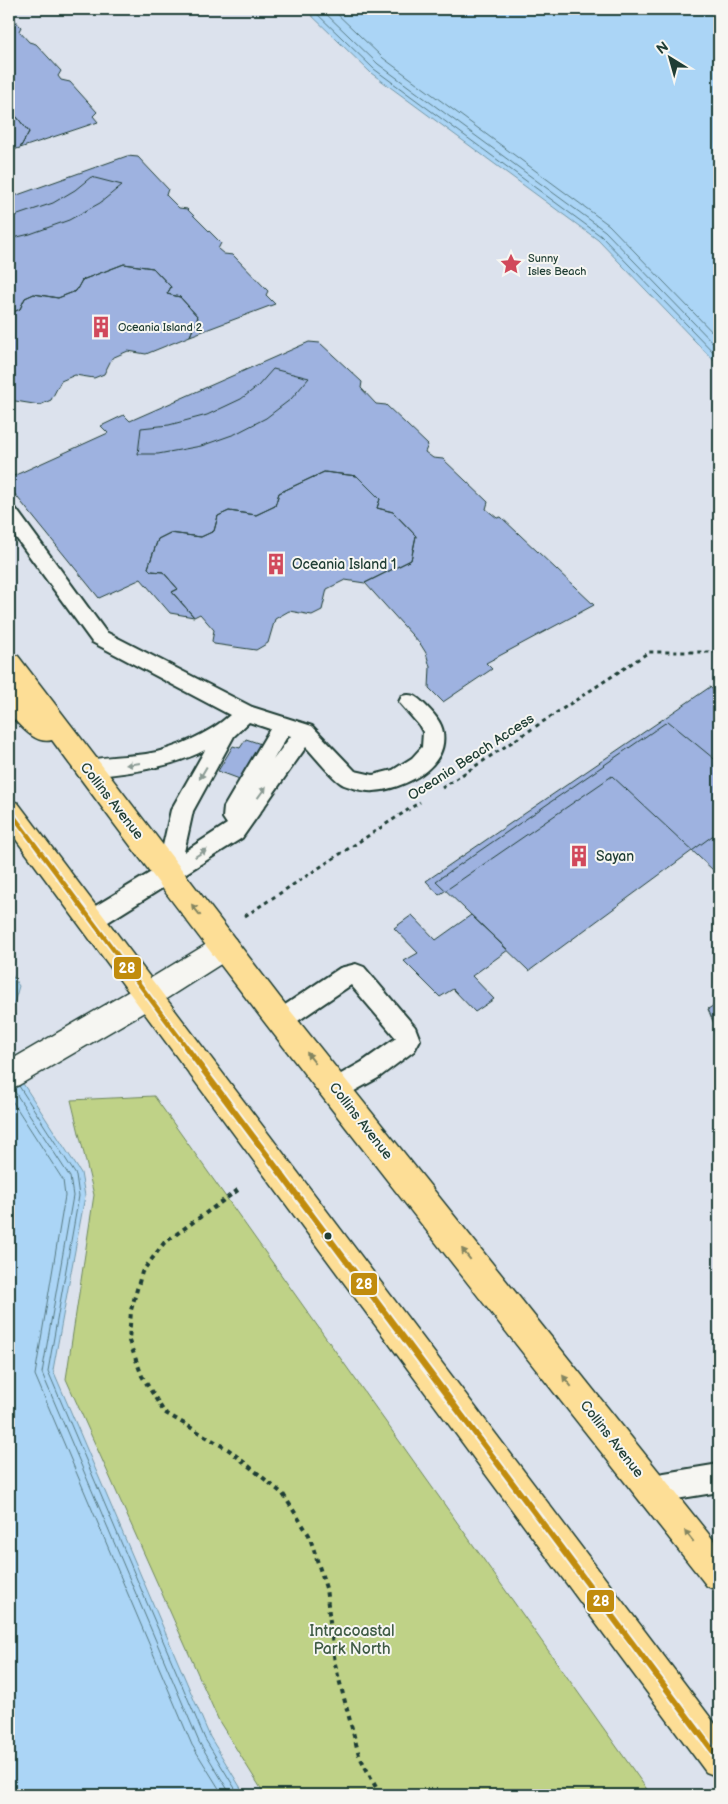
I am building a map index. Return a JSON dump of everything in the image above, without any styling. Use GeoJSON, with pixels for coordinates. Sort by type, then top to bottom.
{"type":"FeatureCollection","features":[{"type":"Feature","properties":{"kind":"main road","name":"Collins Avenue"},"geometry":{"type":"LineString","coordinates":[[9,663],[87,770],[281,1020],[719,1574]]}},
{"type":"Feature","properties":{"kind":"main road"},"geometry":{"type":"LineString","coordinates":[[9,699],[87,770]]}},
{"type":"Feature","properties":{"kind":"main road"},"geometry":{"type":"LineString","coordinates":[[9,810],[719,1759]]}},
{"type":"Feature","properties":{"kind":"street"},"geometry":{"type":"LineString","coordinates":[[9,1076],[148,995],[225,947]]}},
{"type":"Feature","properties":{"kind":"lane"},"geometry":{"type":"LineString","coordinates":[[9,514],[99,637],[245,713],[305,732],[349,778],[373,783],[399,777],[420,764],[432,749],[433,732],[427,720],[409,702]]}},
{"type":"Feature","properties":{"kind":"lane"},"geometry":{"type":"LineString","coordinates":[[87,770],[147,762],[176,755],[227,730],[245,713]]}},
{"type":"Feature","properties":{"kind":"lane"},"geometry":{"type":"LineString","coordinates":[[234,832],[235,807],[283,725]]}},
{"type":"Feature","properties":{"kind":"lane"},"geometry":{"type":"LineString","coordinates":[[168,874],[182,810],[227,730]]}},
{"type":"Feature","properties":{"kind":"lane"},"geometry":{"type":"LineString","coordinates":[[92,920],[234,832],[305,732]]}},
{"type":"Feature","properties":{"kind":"lane"},"geometry":{"type":"LineString","coordinates":[[281,1020],[348,975],[356,974],[407,1034],[408,1040],[406,1044],[370,1070],[336,1090]]}},
{"type":"Feature","properties":{"kind":"lane"},"geometry":{"type":"LineString","coordinates":[[652,1489],[719,1478]]}},
{"type":"Feature","properties":{"kind":"path","name":"Oceania Beach Access"},"geometry":{"type":"LineString","coordinates":[[434,793],[649,652],[719,652]]}},
{"type":"Feature","properties":{"kind":"path","name":"Oceania Beach Access"},"geometry":{"type":"LineString","coordinates":[[245,917],[426,798]]}},
{"type":"Feature","properties":{"kind":"path"},"geometry":{"type":"LineString","coordinates":[[238,1190],[164,1243],[142,1272],[131,1310],[129,1341],[142,1376],[164,1412],[229,1450],[283,1494],[309,1535],[326,1588],[335,1664],[356,1746],[380,1795]]}},
{"type":"Feature","properties":{"kind":"green space","name":"Intracoastal Park North"},"geometry":{"type":"Polygon","coordinates":[[[154,1096],[651,1795],[265,1795],[219,1721],[66,1379],[94,1195],[71,1100],[154,1096]]]}},
{"type":"Feature","properties":{"kind":"water"},"geometry":{"type":"Polygon","coordinates":[[[305,9],[719,9],[719,366],[598,240],[371,73],[305,9]]]}},
{"type":"Feature","properties":{"kind":"water"},"geometry":{"type":"Polygon","coordinates":[[[9,971],[19,986],[9,1021],[9,971]]]}},
{"type":"Feature","properties":{"kind":"water"},"geometry":{"type":"Polygon","coordinates":[[[9,1062],[81,1173],[85,1196],[53,1370],[210,1737],[245,1795],[9,1795],[9,1062]]]}},
{"type":"Feature","properties":{"kind":"building"},"geometry":{"type":"Polygon","coordinates":[[[9,14],[21,27],[19,31],[29,42],[36,44],[61,71],[58,76],[61,80],[70,82],[97,112],[93,116],[98,122],[20,148],[29,132],[16,116],[9,115],[9,14]]]}},
{"type":"Feature","properties":{"kind":"building"},"geometry":{"type":"Polygon","coordinates":[[[9,115],[16,116],[29,132],[20,148],[9,151],[9,115]]]}},
{"type":"Feature","properties":{"kind":"building"},"geometry":{"type":"Polygon","coordinates":[[[127,156],[138,157],[168,189],[166,195],[179,208],[187,209],[221,243],[218,249],[224,254],[233,255],[268,291],[266,295],[275,304],[190,336],[198,317],[180,297],[167,294],[171,287],[153,268],[124,264],[82,280],[76,291],[58,298],[34,294],[25,298],[20,309],[9,314],[9,198],[127,156]]]}},
{"type":"Feature","properties":{"kind":"building"},"geometry":{"type":"Polygon","coordinates":[[[91,177],[122,185],[100,203],[69,220],[30,234],[9,239],[9,218],[53,203],[75,190],[91,177]]]}},
{"type":"Feature","properties":{"kind":"building","name":"Oceania Island 2"},"geometry":{"type":"Polygon","coordinates":[[[124,264],[153,268],[171,287],[167,294],[180,297],[198,317],[190,336],[146,354],[128,351],[112,358],[104,374],[94,378],[75,375],[61,381],[51,400],[40,405],[9,400],[9,314],[20,309],[25,298],[34,294],[58,298],[76,291],[82,280],[124,264]]]}},
{"type":"Feature","properties":{"kind":"building"},"geometry":{"type":"Polygon","coordinates":[[[309,342],[320,343],[362,382],[361,388],[376,404],[386,405],[428,445],[425,452],[433,458],[443,459],[488,502],[486,509],[497,518],[501,517],[594,605],[486,663],[492,669],[443,702],[429,688],[430,667],[426,653],[421,645],[365,583],[411,560],[416,536],[393,512],[377,508],[380,499],[357,476],[324,472],[279,493],[275,506],[256,515],[229,511],[218,516],[214,531],[201,537],[170,533],[158,539],[148,568],[151,571],[163,572],[178,589],[172,592],[194,617],[170,613],[141,579],[99,598],[9,487],[9,478],[108,433],[101,426],[124,415],[130,421],[309,342]]]}},
{"type":"Feature","properties":{"kind":"building"},"geometry":{"type":"Polygon","coordinates":[[[273,369],[309,378],[291,399],[266,418],[235,434],[201,446],[158,454],[138,454],[141,428],[169,425],[207,415],[241,399],[258,386],[273,369]]]}},
{"type":"Feature","properties":{"kind":"building","name":"Oceania Island 1"},"geometry":{"type":"Polygon","coordinates":[[[324,472],[357,476],[380,499],[377,508],[393,512],[416,536],[411,560],[365,583],[345,580],[327,589],[322,610],[312,615],[289,611],[275,619],[268,643],[256,650],[214,644],[212,641],[214,630],[200,614],[194,617],[172,592],[178,589],[163,572],[151,571],[148,568],[158,539],[170,533],[201,537],[214,531],[218,516],[229,511],[256,515],[275,506],[279,493],[324,472]]]}},
{"type":"Feature","properties":{"kind":"building"},"geometry":{"type":"Polygon","coordinates":[[[710,687],[719,696],[719,866],[713,870],[612,776],[439,895],[426,881],[710,687]]]}},
{"type":"Feature","properties":{"kind":"building","name":"Sayan"},"geometry":{"type":"Polygon","coordinates":[[[668,721],[719,763],[719,831],[529,971],[436,881],[668,721]]]}},
{"type":"Feature","properties":{"kind":"building"},"geometry":{"type":"Polygon","coordinates":[[[246,739],[267,746],[245,781],[218,771],[233,746],[240,748],[246,739]]]}},
{"type":"Feature","properties":{"kind":"building"},"geometry":{"type":"Polygon","coordinates":[[[412,915],[436,940],[471,915],[508,950],[472,976],[494,999],[475,1012],[453,989],[440,997],[404,961],[418,953],[394,928],[412,915]]]}},
{"type":"Feature","properties":{"kind":"building"},"geometry":{"type":"Polygon","coordinates":[[[719,1002],[719,1036],[708,1009],[719,1002]]]}},
{"type":"Feature","properties":{"kind":"transit line","name":"28"},"geometry":{"type":"LineString","coordinates":[[9,810],[719,1759]]}},
{"type":"Feature","properties":{"kind":"place","name":"Sunny Isles Beach"},"geometry":{"type":"Point","coordinates":[511,264]}},
{"type":"Feature","properties":{"kind":"place","name":"Oceania Island 2"},"geometry":{"type":"Point","coordinates":[101,327]}},
{"type":"Feature","properties":{"kind":"place","name":"Oceania Island 1"},"geometry":{"type":"Point","coordinates":[276,564]}},
{"type":"Feature","properties":{"kind":"place","name":"Sayan"},"geometry":{"type":"Point","coordinates":[579,856]}}]}
